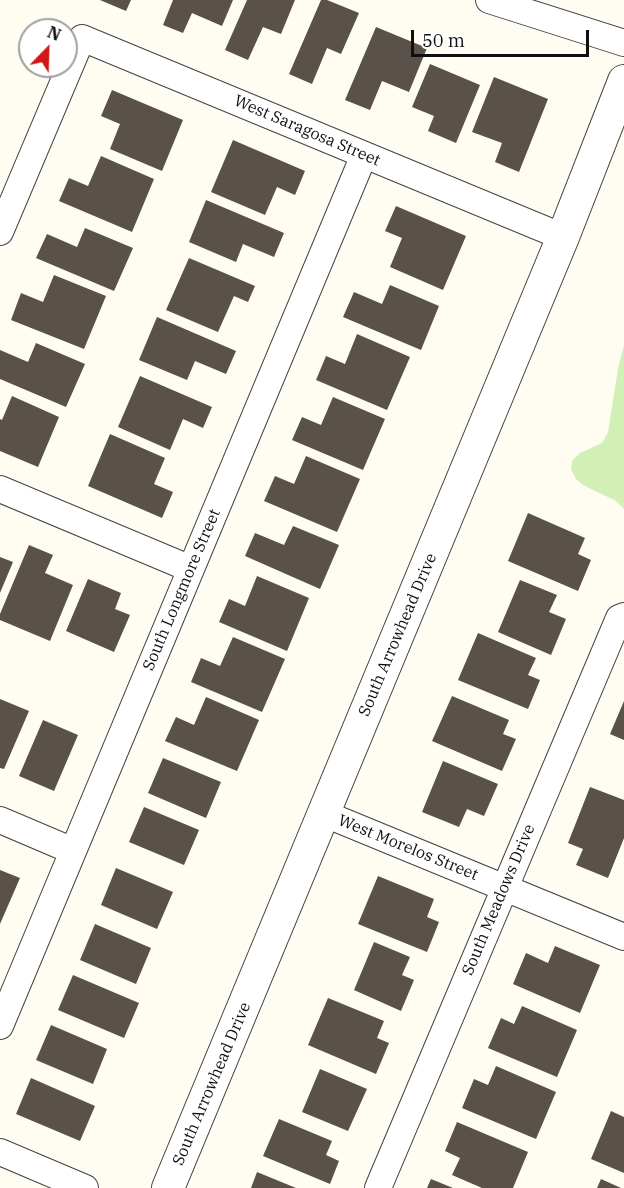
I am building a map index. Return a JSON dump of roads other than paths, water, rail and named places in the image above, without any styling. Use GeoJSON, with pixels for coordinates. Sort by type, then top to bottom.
{"type":"FeatureCollection","features":[{"type":"Feature","properties":{"kind":"street"},"geometry":{"type":"LineString","coordinates":[[489,0],[624,43]]}},
{"type":"Feature","properties":{"kind":"street","name":"West Saragosa Street"},"geometry":{"type":"LineString","coordinates":[[0,232],[81,38],[563,237]]}},
{"type":"Feature","properties":{"kind":"street","name":"South Arrowhead Drive"},"geometry":{"type":"LineString","coordinates":[[168,1188],[563,237],[624,81]]}},
{"type":"Feature","properties":{"kind":"street","name":"South Longmore Street"},"geometry":{"type":"LineString","coordinates":[[0,1026],[364,155]]}},
{"type":"Feature","properties":{"kind":"street"},"geometry":{"type":"LineString","coordinates":[[0,489],[191,569]]}},
{"type":"Feature","properties":{"kind":"street","name":"South Meadows Drive"},"geometry":{"type":"LineString","coordinates":[[378,1188],[619,618],[624,616]]}},
{"type":"Feature","properties":{"kind":"street","name":"West Morelos Street"},"geometry":{"type":"LineString","coordinates":[[325,814],[624,937]]}},
{"type":"Feature","properties":{"kind":"street"},"geometry":{"type":"LineString","coordinates":[[0,820],[72,851]]}},
{"type":"Feature","properties":{"kind":"street"},"geometry":{"type":"LineString","coordinates":[[0,1152],[85,1188]]}}]}
